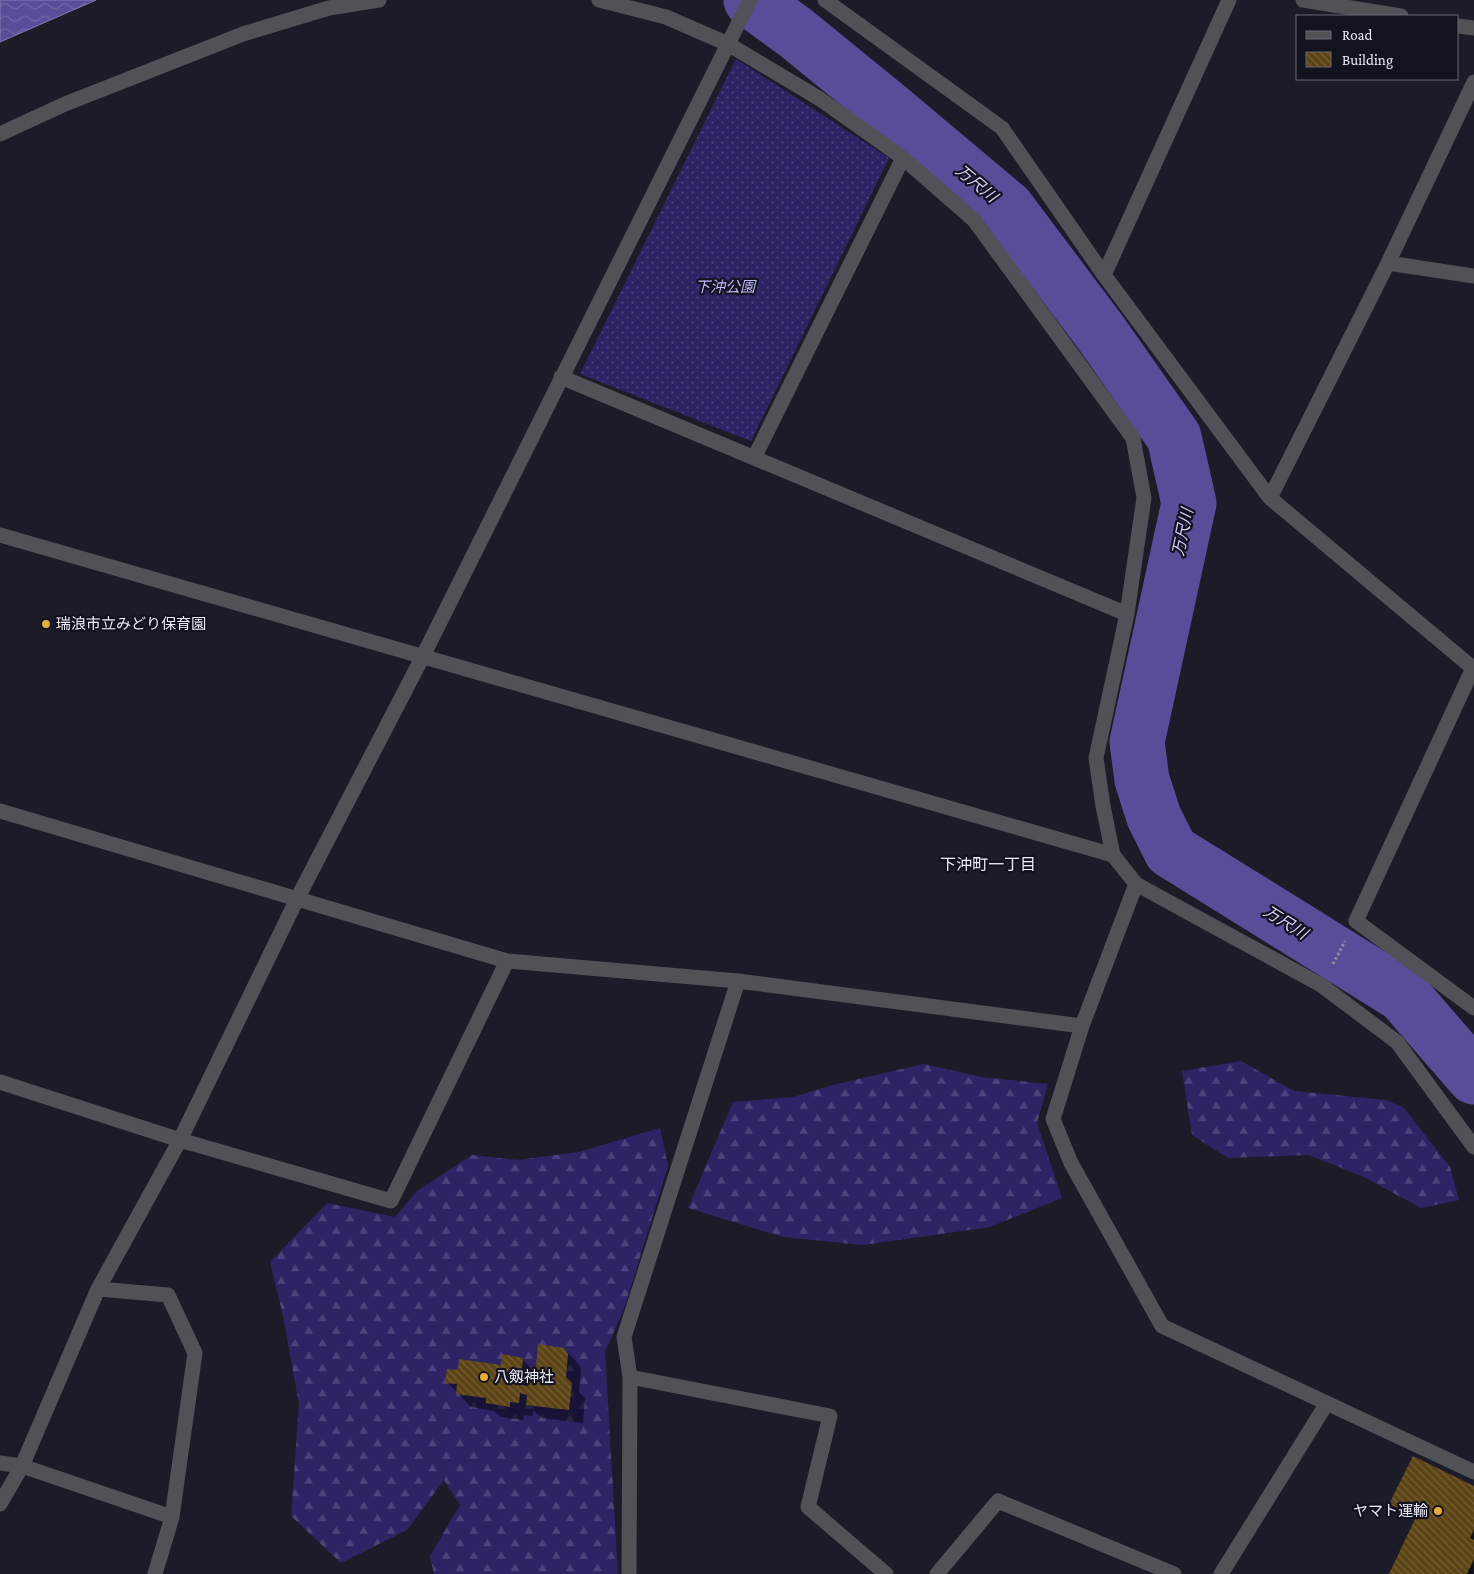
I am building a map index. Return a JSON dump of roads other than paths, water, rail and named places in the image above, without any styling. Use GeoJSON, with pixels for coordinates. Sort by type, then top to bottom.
{"type":"FeatureCollection","features":[{"type":"Feature","properties":{"kind":"street"},"geometry":{"type":"LineString","coordinates":[[0,134],[64,104],[243,34],[329,8],[379,0]]}},
{"type":"Feature","properties":{"kind":"street"},"geometry":{"type":"LineString","coordinates":[[600,0],[666,17],[728,44],[820,98],[903,158],[974,220],[1133,438],[1144,498],[1128,614],[1096,758],[1113,854],[1136,884],[1321,984],[1397,1042],[1474,1147]]}},
{"type":"Feature","properties":{"kind":"street"},"geometry":{"type":"LineString","coordinates":[[0,1504],[22,1466],[98,1289],[180,1140],[297,899],[423,656],[750,0]]}},
{"type":"Feature","properties":{"kind":"street"},"geometry":{"type":"LineString","coordinates":[[824,0],[1002,128],[1104,275],[1270,498],[1474,668],[1356,921],[1474,1008]]}},
{"type":"Feature","properties":{"kind":"street"},"geometry":{"type":"LineString","coordinates":[[1104,275],[1229,0]]}},
{"type":"Feature","properties":{"kind":"street"},"geometry":{"type":"LineString","coordinates":[[1303,0],[1395,15]]}},
{"type":"Feature","properties":{"kind":"street"},"geometry":{"type":"LineString","coordinates":[[1459,26],[1474,28]]}},
{"type":"Feature","properties":{"kind":"street"},"geometry":{"type":"LineString","coordinates":[[1270,498],[1388,263],[1474,82]]}},
{"type":"Feature","properties":{"kind":"street"},"geometry":{"type":"LineString","coordinates":[[754,458],[903,158]]}},
{"type":"Feature","properties":{"kind":"street"},"geometry":{"type":"LineString","coordinates":[[1388,263],[1474,276]]}},
{"type":"Feature","properties":{"kind":"street"},"geometry":{"type":"LineString","coordinates":[[561,377],[1128,614]]}},
{"type":"Feature","properties":{"kind":"street"},"geometry":{"type":"LineString","coordinates":[[0,535],[1113,854]]}},
{"type":"Feature","properties":{"kind":"street"},"geometry":{"type":"LineString","coordinates":[[0,811],[507,961],[738,981],[1082,1026]]}},
{"type":"Feature","properties":{"kind":"street"},"geometry":{"type":"LineString","coordinates":[[1136,884],[1082,1026],[1053,1119],[1071,1163],[1162,1326],[1474,1472]]}},
{"type":"Feature","properties":{"kind":"street"},"geometry":{"type":"LineString","coordinates":[[0,1082],[180,1140],[391,1200],[507,961]]}},
{"type":"Feature","properties":{"kind":"street"},"geometry":{"type":"LineString","coordinates":[[629,1574],[630,1377],[624,1337],[738,981]]}},
{"type":"Feature","properties":{"kind":"street"},"geometry":{"type":"LineString","coordinates":[[98,1289],[168,1295],[195,1353],[172,1517],[155,1574]]}},
{"type":"Feature","properties":{"kind":"street"},"geometry":{"type":"LineString","coordinates":[[630,1377],[830,1416],[808,1507],[886,1574]]}},
{"type":"Feature","properties":{"kind":"street"},"geometry":{"type":"LineString","coordinates":[[1221,1574],[1327,1403]]}},
{"type":"Feature","properties":{"kind":"street"},"geometry":{"type":"LineString","coordinates":[[0,1463],[22,1466],[172,1517]]}},
{"type":"Feature","properties":{"kind":"street"},"geometry":{"type":"LineString","coordinates":[[937,1574],[998,1501],[1174,1574]]}},
{"type":"Feature","properties":{"kind":"water"},"geometry":{"type":"Polygon","coordinates":[[[0,0],[96,0],[0,42],[0,0]]]}},
{"type":"Feature","properties":{"kind":"waterway","name":"万尺川"},"geometry":{"type":"LineString","coordinates":[[751,0],[796,33],[1007,208],[1101,333],[1174,437],[1189,503],[1137,742],[1142,780],[1154,817],[1171,851],[1403,995],[1474,1077]]}},
{"type":"Feature","properties":{"kind":"place","name":"瑞浪市立みどり保育園"},"geometry":{"type":"Point","coordinates":[46,624]}},
{"type":"Feature","properties":{"kind":"place","name":"八剱神社"},"geometry":{"type":"Point","coordinates":[484,1377]}},
{"type":"Feature","properties":{"kind":"place","name":"ヤマト運輸"},"geometry":{"type":"Point","coordinates":[1438,1511]}},
{"type":"Feature","properties":{"kind":"district","name":"下沖町一丁目"},"geometry":{"type":"Point","coordinates":[988,864]}},
{"type":"Feature","properties":{"kind":"park label","name":"下沖公園"},"geometry":{"type":"Point","coordinates":[725,287]}}]}
